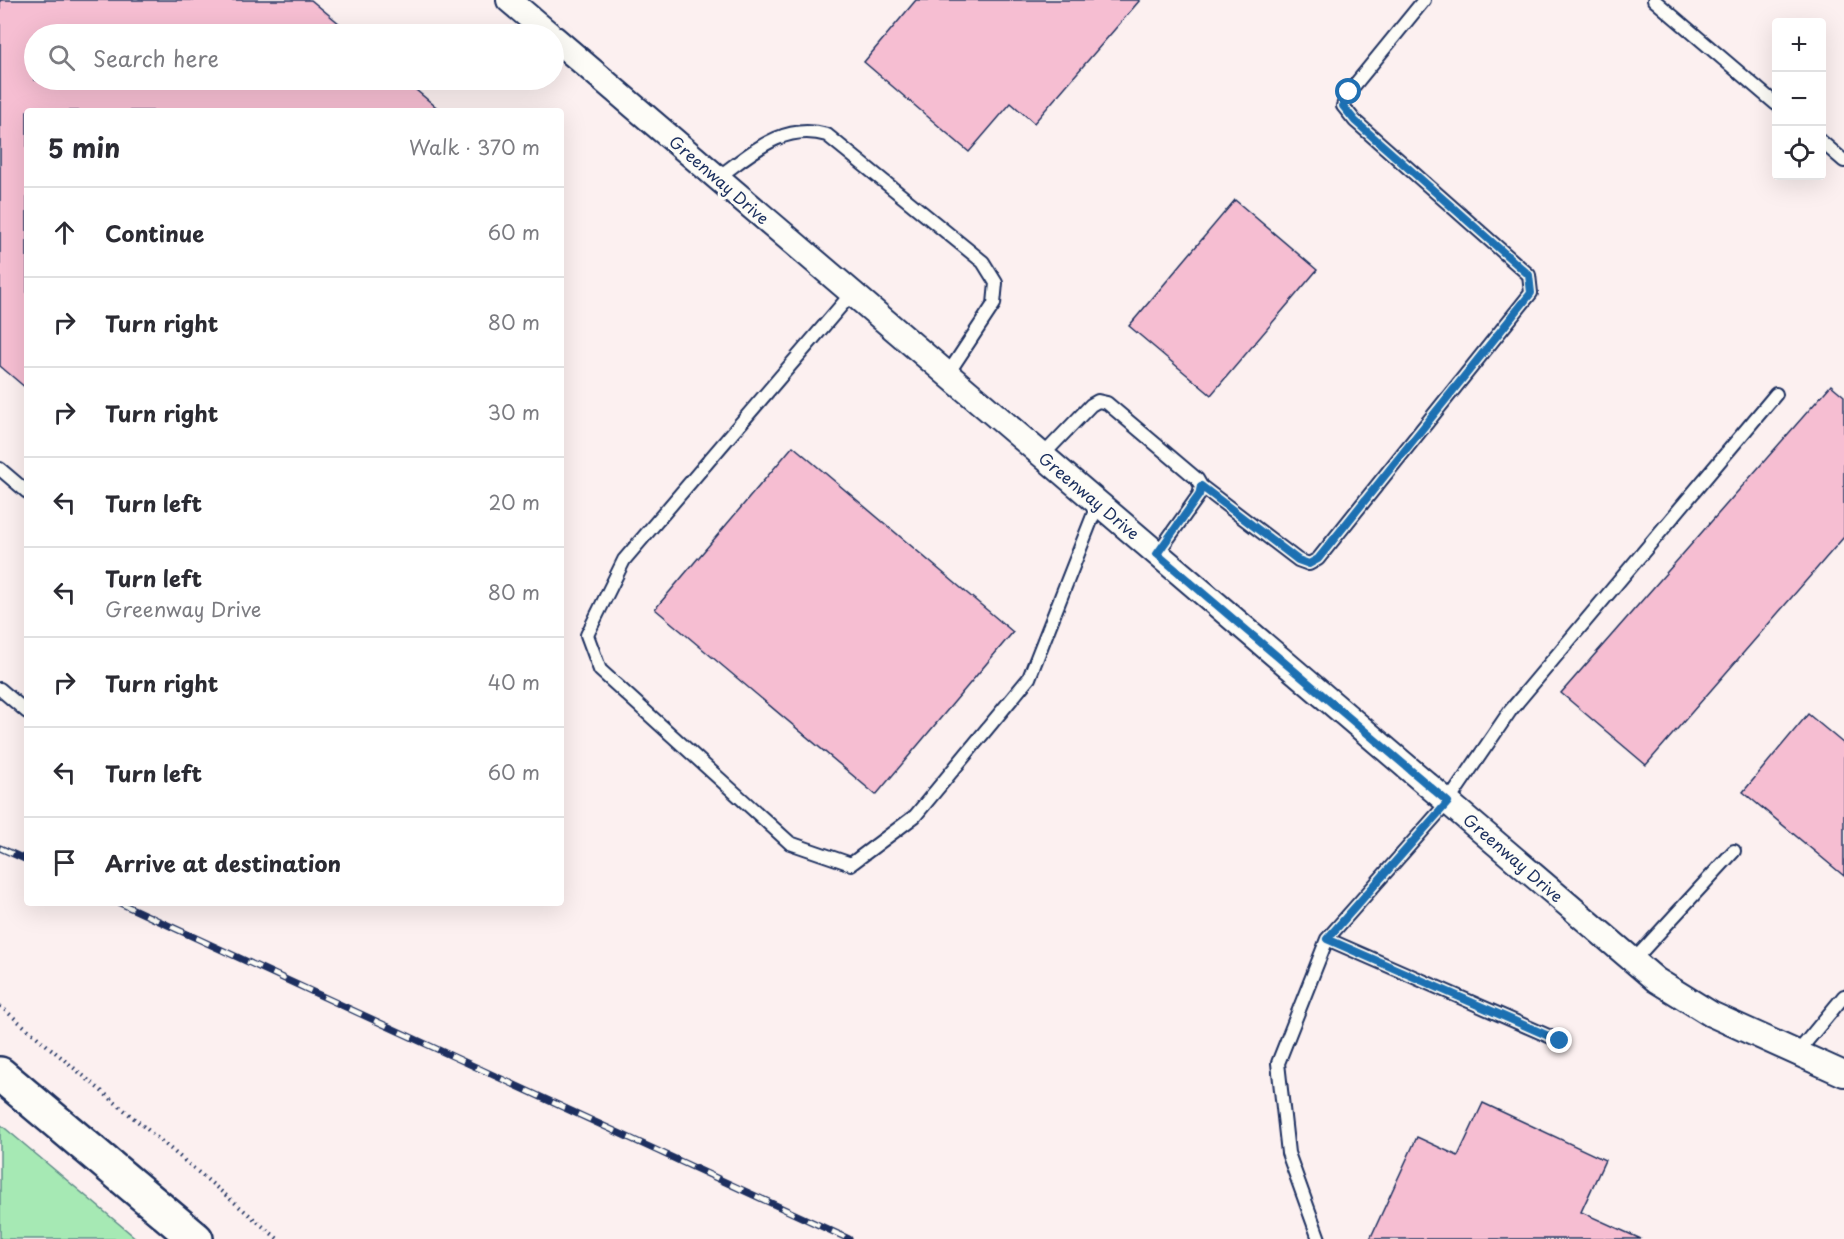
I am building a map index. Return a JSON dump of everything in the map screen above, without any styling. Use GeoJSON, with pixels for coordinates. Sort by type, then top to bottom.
{"type":"FeatureCollection","features":[{"type":"Feature","properties":{"kind":"main road"},"geometry":{"type":"LineString","coordinates":[[0,1074],[196,1239]]}},
{"type":"Feature","properties":{"kind":"street"},"geometry":{"type":"LineString","coordinates":[[509,0],[537,24]]}},
{"type":"Feature","properties":{"kind":"street","name":"Greenway Drive"},"geometry":{"type":"LineString","coordinates":[[564,47],[1656,980],[1711,1014],[1844,1074]]}},
{"type":"Feature","properties":{"kind":"lane"},"geometry":{"type":"LineString","coordinates":[[1042,456],[1091,405],[1098,401],[1107,403],[1197,479],[1201,486],[1298,560],[1309,564],[1318,559],[1531,293],[1529,275],[1355,121],[1343,106],[1349,92],[1424,0]]}},
{"type":"Feature","properties":{"kind":"lane"},"geometry":{"type":"LineString","coordinates":[[1654,0],[1772,101]]}},
{"type":"Feature","properties":{"kind":"lane"},"geometry":{"type":"LineString","coordinates":[[717,178],[772,139],[794,131],[814,131],[827,135],[983,262],[996,283],[994,304],[947,375]]}},
{"type":"Feature","properties":{"kind":"lane"},"geometry":{"type":"LineString","coordinates":[[1826,146],[1844,161]]}},
{"type":"Feature","properties":{"kind":"lane"},"geometry":{"type":"LineString","coordinates":[[852,293],[624,560],[587,635],[600,670],[790,843],[851,864],[915,816],[1029,678],[1098,503]]}},
{"type":"Feature","properties":{"kind":"lane"},"geometry":{"type":"LineString","coordinates":[[1319,1239],[1288,1153],[1278,1063],[1327,939],[1448,802],[1510,711],[1776,394]]}},
{"type":"Feature","properties":{"kind":"lane"},"geometry":{"type":"LineString","coordinates":[[0,469],[24,489]]}},
{"type":"Feature","properties":{"kind":"lane"},"geometry":{"type":"LineString","coordinates":[[1157,554],[1199,495],[1201,486]]}},
{"type":"Feature","properties":{"kind":"lane"},"geometry":{"type":"LineString","coordinates":[[0,689],[24,709]]}},
{"type":"Feature","properties":{"kind":"lane"},"geometry":{"type":"LineString","coordinates":[[1633,961],[1734,850]]}},
{"type":"Feature","properties":{"kind":"lane"},"geometry":{"type":"LineString","coordinates":[[1327,939],[1560,1041]]}},
{"type":"Feature","properties":{"kind":"lane"},"geometry":{"type":"LineString","coordinates":[[1797,1053],[1844,996]]}},
{"type":"Feature","properties":{"kind":"path"},"geometry":{"type":"LineString","coordinates":[[0,1006],[278,1239]]}},
{"type":"Feature","properties":{"kind":"green space"},"geometry":{"type":"Polygon","coordinates":[[[0,1124],[137,1239],[0,1239],[0,1124]]]}},
{"type":"Feature","properties":{"kind":"building"},"geometry":{"type":"Polygon","coordinates":[[[0,0],[311,0],[340,24],[24,24],[24,90],[416,90],[437,108],[24,108],[24,386],[0,366],[0,0]]]}},
{"type":"Feature","properties":{"kind":"building"},"geometry":{"type":"Polygon","coordinates":[[[916,0],[1140,0],[1034,123],[1011,103],[969,152],[864,62],[916,0]]]}},
{"type":"Feature","properties":{"kind":"building"},"geometry":{"type":"Polygon","coordinates":[[[1235,200],[1317,270],[1211,395],[1129,326],[1235,200]]]}},
{"type":"Feature","properties":{"kind":"building"},"geometry":{"type":"Polygon","coordinates":[[[1831,385],[1844,396],[1844,537],[1646,765],[1561,693],[1831,385]]]}},
{"type":"Feature","properties":{"kind":"building"},"geometry":{"type":"Polygon","coordinates":[[[793,446],[1013,632],[876,795],[655,609],[793,446]]]}},
{"type":"Feature","properties":{"kind":"building"},"geometry":{"type":"Polygon","coordinates":[[[1808,714],[1844,744],[1844,876],[1743,792],[1808,714]]]}},
{"type":"Feature","properties":{"kind":"building"},"geometry":{"type":"Polygon","coordinates":[[[1483,1103],[1605,1160],[1581,1212],[1641,1239],[1370,1239],[1417,1137],[1458,1156],[1483,1103]]]}},
{"type":"Feature","properties":{"kind":"railway"},"geometry":{"type":"LineString","coordinates":[[0,848],[24,859]]}},
{"type":"Feature","properties":{"kind":"railway"},"geometry":{"type":"LineString","coordinates":[[127,906],[849,1239]]}},
{"type":"Feature","properties":{"kind":"route"},"geometry":{"type":"LineString","coordinates":[[1349,92],[1343,106],[1355,121],[1529,275],[1531,293],[1318,559],[1309,564],[1298,560],[1201,486],[1199,495],[1157,554],[1448,802],[1327,939],[1560,1041]]}}]}
